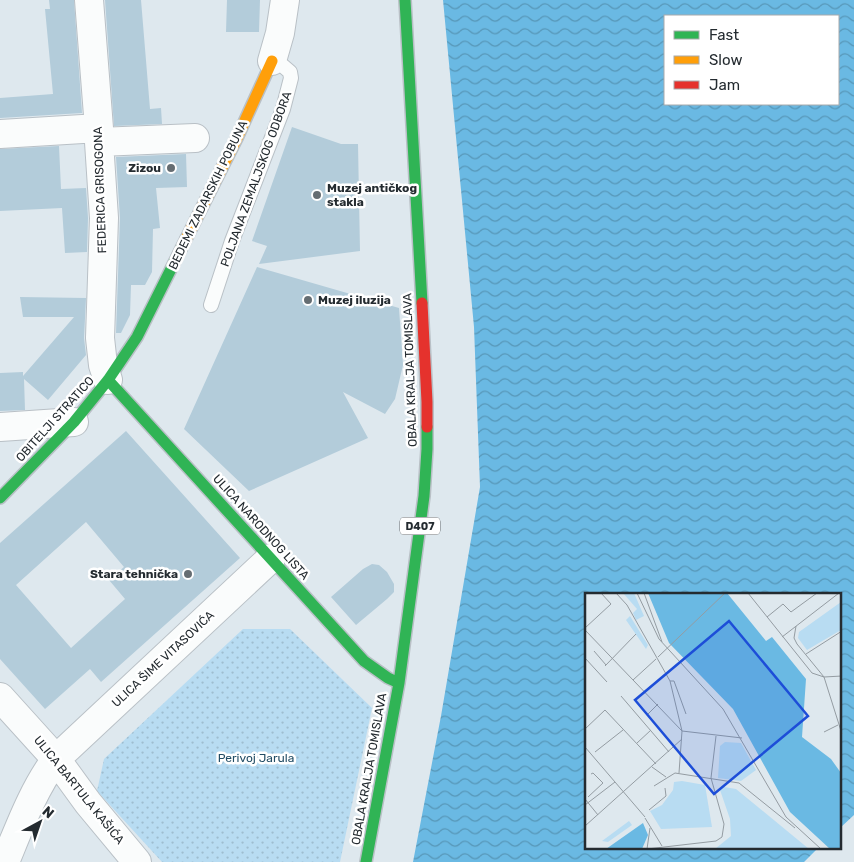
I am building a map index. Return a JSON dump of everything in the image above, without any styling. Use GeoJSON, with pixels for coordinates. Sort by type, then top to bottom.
{"type":"FeatureCollection","features":[{"type":"Feature","properties":{"kind":"street","name":"FEDERICA GRISOGONA"},"geometry":{"type":"LineString","coordinates":[[88,0],[104,218],[100,338],[103,365],[108,380]]}},
{"type":"Feature","properties":{"kind":"street","name":"BEDEMI ZADARSKIH POBUNA"},"geometry":{"type":"LineString","coordinates":[[108,380],[137,337],[237,138],[272,61],[280,33],[285,0]]}},
{"type":"Feature","properties":{"kind":"street","name":"OBALA KRALJA TOMISLAVA"},"geometry":{"type":"LineString","coordinates":[[366,862],[399,683],[424,496],[427,449],[427,402],[405,0]]}},
{"type":"Feature","properties":{"kind":"street"},"geometry":{"type":"LineString","coordinates":[[0,134],[195,138]]}},
{"type":"Feature","properties":{"kind":"street","name":"ULICA NARODNOG LISTA"},"geometry":{"type":"LineString","coordinates":[[108,380],[364,660],[388,678],[399,683]]}},
{"type":"Feature","properties":{"kind":"street","name":"OBITELJI STRATICO"},"geometry":{"type":"LineString","coordinates":[[0,498],[74,422],[108,380]]}},
{"type":"Feature","properties":{"kind":"street"},"geometry":{"type":"LineString","coordinates":[[0,427],[74,422]]}},
{"type":"Feature","properties":{"kind":"street","name":"ULICA ŠIME VITASOVIĆA"},"geometry":{"type":"LineString","coordinates":[[5,862],[35,793],[56,759],[271,558]]}},
{"type":"Feature","properties":{"kind":"street","name":"ULICA BARTULA KAŠIĆA"},"geometry":{"type":"LineString","coordinates":[[0,697],[56,759],[88,803],[137,862]]}},
{"type":"Feature","properties":{"kind":"lane","name":"POLJANA ZEMALJSKOG ODBORA"},"geometry":{"type":"LineString","coordinates":[[211,304],[232,241],[283,109],[291,78],[290,72],[272,61]]}},
{"type":"Feature","properties":{"kind":"green space","name":"Perivoj Jarula"},"geometry":{"type":"Polygon","coordinates":[[[243,629],[290,629],[372,708],[340,862],[162,862],[97,791],[104,759],[243,629]]]}},
{"type":"Feature","properties":{"kind":"water"},"geometry":{"type":"Polygon","coordinates":[[[443,0],[854,0],[854,815],[842,826],[842,593],[585,593],[585,850],[816,850],[804,862],[413,862],[441,716],[480,487],[474,327],[443,0]]]}},
{"type":"Feature","properties":{"kind":"building"},"geometry":{"type":"Polygon","coordinates":[[[49,0],[74,0],[82,113],[0,118],[0,98],[53,94],[45,9],[50,9],[49,0]]]}},
{"type":"Feature","properties":{"kind":"building"},"geometry":{"type":"Polygon","coordinates":[[[105,0],[141,0],[150,109],[161,108],[162,124],[114,126],[105,0]]]}},
{"type":"Feature","properties":{"kind":"building"},"geometry":{"type":"Polygon","coordinates":[[[227,0],[260,0],[259,32],[226,32],[227,0]]]}},
{"type":"Feature","properties":{"kind":"building"},"geometry":{"type":"Polygon","coordinates":[[[292,127],[341,144],[358,144],[360,251],[259,264],[267,246],[252,241],[292,127]]]}},
{"type":"Feature","properties":{"kind":"building"},"geometry":{"type":"Polygon","coordinates":[[[59,146],[61,189],[86,188],[88,218],[87,252],[65,253],[62,208],[0,211],[0,149],[59,146]]]}},
{"type":"Feature","properties":{"kind":"building"},"geometry":{"type":"Polygon","coordinates":[[[186,154],[187,187],[156,188],[160,228],[153,229],[152,272],[145,285],[131,285],[130,315],[121,333],[116,333],[120,218],[116,157],[186,154]]]}},
{"type":"Feature","properties":{"kind":"building"},"geometry":{"type":"Polygon","coordinates":[[[257,267],[399,308],[403,365],[395,399],[385,414],[343,392],[368,438],[249,491],[184,429],[257,267]]]}},
{"type":"Feature","properties":{"kind":"building"},"geometry":{"type":"Polygon","coordinates":[[[20,297],[86,298],[84,338],[86,355],[48,400],[24,379],[25,410],[0,411],[0,373],[23,372],[23,376],[74,317],[23,317],[20,297]]]}},
{"type":"Feature","properties":{"kind":"building","name":"Stara tehnička"},"geometry":{"type":"Polygon","coordinates":[[[126,431],[240,558],[101,682],[90,669],[45,709],[0,659],[0,543],[126,431]],[[86,522],[16,585],[71,648],[125,599],[109,580],[124,567],[86,522]]]}},
{"type":"Feature","properties":{"kind":"building"},"geometry":{"type":"Polygon","coordinates":[[[372,564],[379,565],[387,572],[394,584],[394,592],[356,625],[331,597],[363,569],[372,564]]]}},
{"type":"Feature","properties":{"kind":"traffic: fast"},"geometry":{"type":"LineString","coordinates":[[405,0],[422,303]]}},
{"type":"Feature","properties":{"kind":"traffic: fast"},"geometry":{"type":"LineString","coordinates":[[0,498],[74,422],[108,380],[137,337],[186,239]]}},
{"type":"Feature","properties":{"kind":"traffic: fast"},"geometry":{"type":"LineString","coordinates":[[108,380],[364,661],[388,678],[399,683]]}},
{"type":"Feature","properties":{"kind":"traffic: fast"},"geometry":{"type":"LineString","coordinates":[[366,862],[399,683],[424,496],[427,427]]}},
{"type":"Feature","properties":{"kind":"traffic: slow"},"geometry":{"type":"LineString","coordinates":[[186,239],[237,138],[272,61]]}},
{"type":"Feature","properties":{"kind":"traffic: jam"},"geometry":{"type":"LineString","coordinates":[[422,303],[427,427]]}},
{"type":"Feature","properties":{"kind":"place","name":"Zizou"},"geometry":{"type":"Point","coordinates":[171,168]}},
{"type":"Feature","properties":{"kind":"place","name":"Muzej antičkog stakla"},"geometry":{"type":"Point","coordinates":[317,195]}},
{"type":"Feature","properties":{"kind":"place","name":"Muzej iluzija"},"geometry":{"type":"Point","coordinates":[308,300]}},
{"type":"Feature","properties":{"kind":"place","name":"Stara tehnička"},"geometry":{"type":"Point","coordinates":[188,574]}}]}
